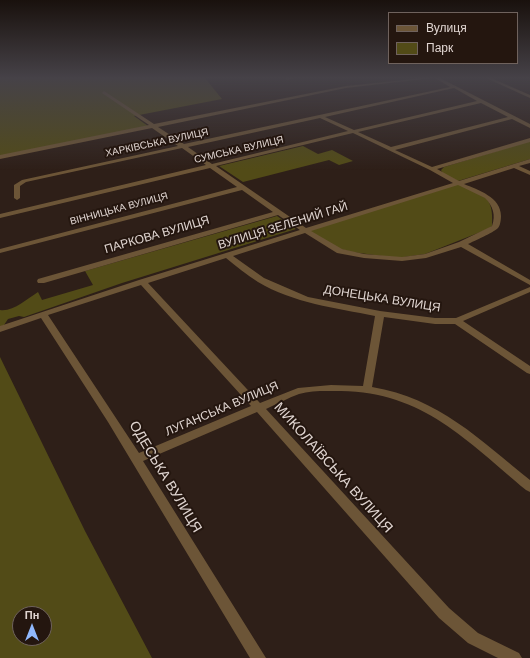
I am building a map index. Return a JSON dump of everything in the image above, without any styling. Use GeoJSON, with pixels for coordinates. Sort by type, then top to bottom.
{"type":"FeatureCollection","features":[{"type":"Feature","properties":{"kind":"street"},"geometry":{"type":"LineString","coordinates":[[129,109],[306,231],[340,251],[402,260],[426,256],[462,244],[495,227],[498,218],[495,206],[480,193],[320,116]]}},
{"type":"Feature","properties":{"kind":"street"},"geometry":{"type":"LineString","coordinates":[[0,157],[239,109]]}},
{"type":"Feature","properties":{"kind":"street","name":"ХАРКІВСЬКА ВУЛИЦЯ"},"geometry":{"type":"LineString","coordinates":[[17,198],[17,186],[24,182],[353,109]]}},
{"type":"Feature","properties":{"kind":"street","name":"СУМСЬКА ВУЛИЦЯ"},"geometry":{"type":"LineString","coordinates":[[0,216],[450,109]]}},
{"type":"Feature","properties":{"kind":"street"},"geometry":{"type":"LineString","coordinates":[[497,109],[530,126]]}},
{"type":"Feature","properties":{"kind":"street"},"geometry":{"type":"LineString","coordinates":[[390,149],[513,117]]}},
{"type":"Feature","properties":{"kind":"street"},"geometry":{"type":"LineString","coordinates":[[432,169],[530,140]]}},
{"type":"Feature","properties":{"kind":"street","name":"ВУЛИЦЯ ЗЕЛЕНИЙ ГАЙ"},"geometry":{"type":"LineString","coordinates":[[0,329],[227,255],[530,161]]}},
{"type":"Feature","properties":{"kind":"street"},"geometry":{"type":"LineString","coordinates":[[514,166],[530,173]]}},
{"type":"Feature","properties":{"kind":"street","name":"ВІННИЦЬКА ВУЛИЦЯ"},"geometry":{"type":"LineString","coordinates":[[0,251],[244,187]]}},
{"type":"Feature","properties":{"kind":"street","name":"ПАРКОВА ВУЛИЦЯ"},"geometry":{"type":"LineString","coordinates":[[41,281],[280,212]]}},
{"type":"Feature","properties":{"kind":"street"},"geometry":{"type":"LineString","coordinates":[[462,244],[530,283]]}},
{"type":"Feature","properties":{"kind":"street","name":"ДОНЕЦЬКА ВУЛИЦЯ"},"geometry":{"type":"LineString","coordinates":[[227,255],[261,280],[289,294],[326,304],[380,314],[435,321],[457,321]]}},
{"type":"Feature","properties":{"kind":"street","name":"МИКОЛАЇВСЬКА ВУЛИЦЯ"},"geometry":{"type":"LineString","coordinates":[[142,282],[258,407],[444,613],[473,638],[514,658]]}},
{"type":"Feature","properties":{"kind":"street"},"geometry":{"type":"LineString","coordinates":[[457,321],[530,289]]}},
{"type":"Feature","properties":{"kind":"street","name":"ОДЕСЬКА ВУЛИЦЯ"},"geometry":{"type":"LineString","coordinates":[[43,314],[112,419],[258,658]]}},
{"type":"Feature","properties":{"kind":"street"},"geometry":{"type":"LineString","coordinates":[[367,390],[380,314]]}},
{"type":"Feature","properties":{"kind":"street"},"geometry":{"type":"LineString","coordinates":[[457,321],[530,371]]}},
{"type":"Feature","properties":{"kind":"street","name":"ЛУГАНСЬКА ВУЛИЦЯ"},"geometry":{"type":"LineString","coordinates":[[136,459],[298,391],[314,388],[342,387],[367,390],[415,402],[443,417],[530,487]]}},
{"type":"Feature","properties":{"kind":"green space"},"geometry":{"type":"Polygon","coordinates":[[[0,109],[172,109],[134,116],[148,126],[0,156],[0,109]]]}},
{"type":"Feature","properties":{"kind":"green space"},"geometry":{"type":"Polygon","coordinates":[[[530,141],[530,159],[458,181],[443,174],[441,170],[444,167],[530,141]]]}},
{"type":"Feature","properties":{"kind":"green space"},"geometry":{"type":"Polygon","coordinates":[[[303,146],[318,154],[332,150],[353,161],[339,165],[329,160],[243,182],[219,166],[303,146]]]}},
{"type":"Feature","properties":{"kind":"green space"},"geometry":{"type":"Polygon","coordinates":[[[460,183],[481,194],[489,202],[492,216],[492,226],[488,229],[425,254],[397,258],[352,252],[337,248],[306,231],[460,183]]]}},
{"type":"Feature","properties":{"kind":"green space"},"geometry":{"type":"Polygon","coordinates":[[[277,216],[296,229],[122,283],[24,317],[19,316],[8,319],[4,325],[0,327],[0,310],[15,307],[38,292],[42,300],[93,285],[85,271],[277,216]]]}},
{"type":"Feature","properties":{"kind":"green space"},"geometry":{"type":"Polygon","coordinates":[[[0,357],[85,531],[152,658],[0,658],[0,357]]]}}]}
